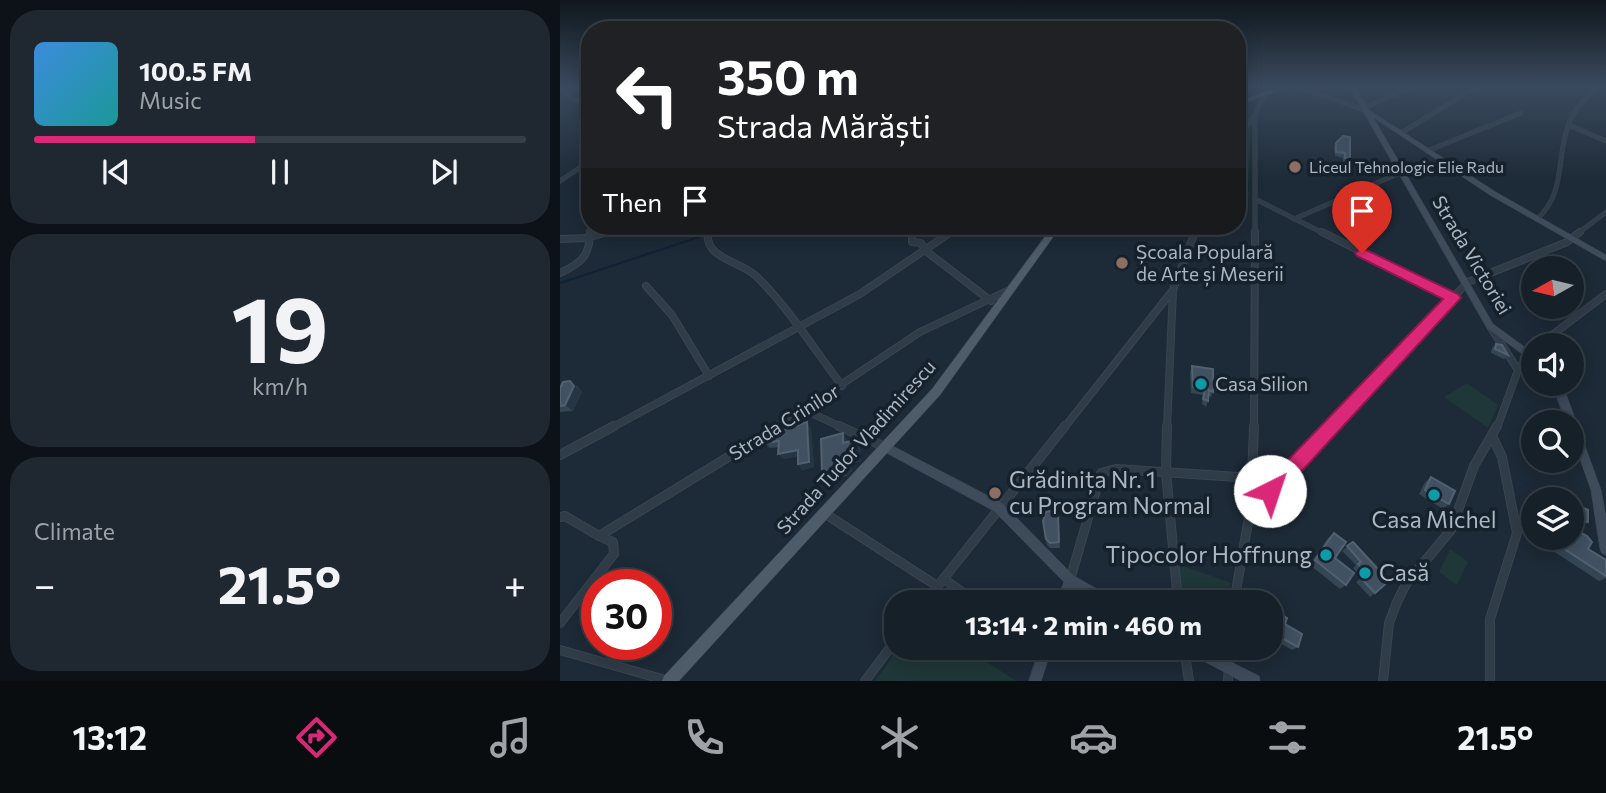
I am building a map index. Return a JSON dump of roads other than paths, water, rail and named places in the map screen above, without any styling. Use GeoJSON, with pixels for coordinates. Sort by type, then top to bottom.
{"type":"FeatureCollection","features":[{"type":"Feature","properties":{"kind":"main road","name":"Strada Tudor Vladimirescu"},"geometry":{"type":"LineString","coordinates":[[669,681],[936,392],[994,303],[1011,289],[1050,235]]}},
{"type":"Feature","properties":{"kind":"street"},"geometry":{"type":"LineString","coordinates":[[1236,590],[1251,506],[1254,458],[1256,118]]}},
{"type":"Feature","properties":{"kind":"street","name":"Strada Victoriei"},"geometry":{"type":"LineString","coordinates":[[1370,118],[1468,282],[1490,326],[1521,346]]}},
{"type":"Feature","properties":{"kind":"street"},"geometry":{"type":"LineString","coordinates":[[1377,118],[1537,219],[1606,258]]}},
{"type":"Feature","properties":{"kind":"street"},"geometry":{"type":"LineString","coordinates":[[1381,121],[1380,136],[1401,133],[1426,118]]}},
{"type":"Feature","properties":{"kind":"street"},"geometry":{"type":"LineString","coordinates":[[1427,151],[1509,118]]}},
{"type":"Feature","properties":{"kind":"street"},"geometry":{"type":"LineString","coordinates":[[1537,219],[1552,203],[1565,159],[1569,124],[1573,118]]}},
{"type":"Feature","properties":{"kind":"street"},"geometry":{"type":"LineString","coordinates":[[1569,124],[1606,141]]}},
{"type":"Feature","properties":{"kind":"street"},"geometry":{"type":"LineString","coordinates":[[560,181],[581,167]]}},
{"type":"Feature","properties":{"kind":"street"},"geometry":{"type":"LineString","coordinates":[[1294,219],[1402,172]]}},
{"type":"Feature","properties":{"kind":"street"},"geometry":{"type":"LineString","coordinates":[[1255,199],[1453,298]]}},
{"type":"Feature","properties":{"kind":"street"},"geometry":{"type":"LineString","coordinates":[[1251,506],[1270,491],[1468,282],[1571,239],[1606,212]]}},
{"type":"Feature","properties":{"kind":"street"},"geometry":{"type":"LineString","coordinates":[[560,239],[597,235]]}},
{"type":"Feature","properties":{"kind":"street"},"geometry":{"type":"LineString","coordinates":[[709,235],[709,244],[714,254],[752,271],[842,386]]}},
{"type":"Feature","properties":{"kind":"street"},"geometry":{"type":"LineString","coordinates":[[914,235],[912,242],[921,243],[926,251],[994,303]]}},
{"type":"Feature","properties":{"kind":"street"},"geometry":{"type":"LineString","coordinates":[[560,454],[860,294],[948,235]]}},
{"type":"Feature","properties":{"kind":"street"},"geometry":{"type":"LineString","coordinates":[[1177,590],[1166,472],[1171,318],[1174,290],[1194,235]]}},
{"type":"Feature","properties":{"kind":"street"},"geometry":{"type":"LineString","coordinates":[[560,273],[573,267],[588,253],[592,242],[589,237]]}},
{"type":"Feature","properties":{"kind":"street"},"geometry":{"type":"LineString","coordinates":[[646,286],[671,315],[709,376]]}},
{"type":"Feature","properties":{"kind":"street"},"geometry":{"type":"LineString","coordinates":[[934,590],[1155,310],[1174,290]]}},
{"type":"Feature","properties":{"kind":"street"},"geometry":{"type":"LineString","coordinates":[[1555,333],[1606,294]]}},
{"type":"Feature","properties":{"kind":"street","name":"Strada Crinilor"},"geometry":{"type":"LineString","coordinates":[[599,536],[805,410],[920,332],[994,303]]}},
{"type":"Feature","properties":{"kind":"street"},"geometry":{"type":"LineString","coordinates":[[1155,310],[1171,318]]}},
{"type":"Feature","properties":{"kind":"street"},"geometry":{"type":"LineString","coordinates":[[1490,326],[1518,370]]}},
{"type":"Feature","properties":{"kind":"street"},"geometry":{"type":"LineString","coordinates":[[1394,681],[1384,679],[1389,623],[1397,602],[1406,584],[1451,530],[1474,466],[1493,438],[1521,366]]}},
{"type":"Feature","properties":{"kind":"street"},"geometry":{"type":"LineString","coordinates":[[1562,396],[1602,506],[1606,549]]}},
{"type":"Feature","properties":{"kind":"street"},"geometry":{"type":"LineString","coordinates":[[805,410],[885,447],[998,507],[1070,580],[1088,590]]}},
{"type":"Feature","properties":{"kind":"street"},"geometry":{"type":"LineString","coordinates":[[1490,681],[1490,618],[1517,533],[1503,457],[1493,438]]}},
{"type":"Feature","properties":{"kind":"street"},"geometry":{"type":"LineString","coordinates":[[1254,458],[1282,477]]}},
{"type":"Feature","properties":{"kind":"street"},"geometry":{"type":"LineString","coordinates":[[1066,590],[1101,473],[1116,469],[1253,478],[1282,477]]}},
{"type":"Feature","properties":{"kind":"street"},"geometry":{"type":"LineString","coordinates":[[824,513],[937,586]]}},
{"type":"Feature","properties":{"kind":"street"},"geometry":{"type":"LineString","coordinates":[[560,623],[614,554],[613,542],[584,530],[562,514]]}},
{"type":"Feature","properties":{"kind":"street"},"geometry":{"type":"LineString","coordinates":[[944,579],[959,590]]}},
{"type":"Feature","properties":{"kind":"street"},"geometry":{"type":"LineString","coordinates":[[560,650],[669,681]]}},
{"type":"Feature","properties":{"kind":"street"},"geometry":{"type":"LineString","coordinates":[[865,681],[884,656]]}},
{"type":"Feature","properties":{"kind":"street"},"geometry":{"type":"LineString","coordinates":[[1035,681],[1041,660]]}},
{"type":"Feature","properties":{"kind":"street"},"geometry":{"type":"LineString","coordinates":[[1186,660],[1189,681]]}},
{"type":"Feature","properties":{"kind":"street"},"geometry":{"type":"LineString","coordinates":[[1208,660],[1228,674],[1254,681]]}},
{"type":"Feature","properties":{"kind":"waterway"},"geometry":{"type":"LineString","coordinates":[[560,283],[705,235]]}},
{"type":"Feature","properties":{"kind":"place","name":"Liceul Tehnologic Elie Radu"},"geometry":{"type":"Point","coordinates":[1295,167]}},
{"type":"Feature","properties":{"kind":"place","name":"Școala Populară de Arte și Meserii"},"geometry":{"type":"Point","coordinates":[1122,263]}},
{"type":"Feature","properties":{"kind":"place","name":"Casa Silion"},"geometry":{"type":"Point","coordinates":[1201,384]}},
{"type":"Feature","properties":{"kind":"place","name":"Grădinița Nr. 1 cu Program Normal"},"geometry":{"type":"Point","coordinates":[995,493]}},
{"type":"Feature","properties":{"kind":"place","name":"Casa Michel"},"geometry":{"type":"Point","coordinates":[1434,495]}},
{"type":"Feature","properties":{"kind":"place","name":"Tipocolor Hoffnung"},"geometry":{"type":"Point","coordinates":[1326,555]}},
{"type":"Feature","properties":{"kind":"place","name":"Casă"},"geometry":{"type":"Point","coordinates":[1365,573]}}]}
